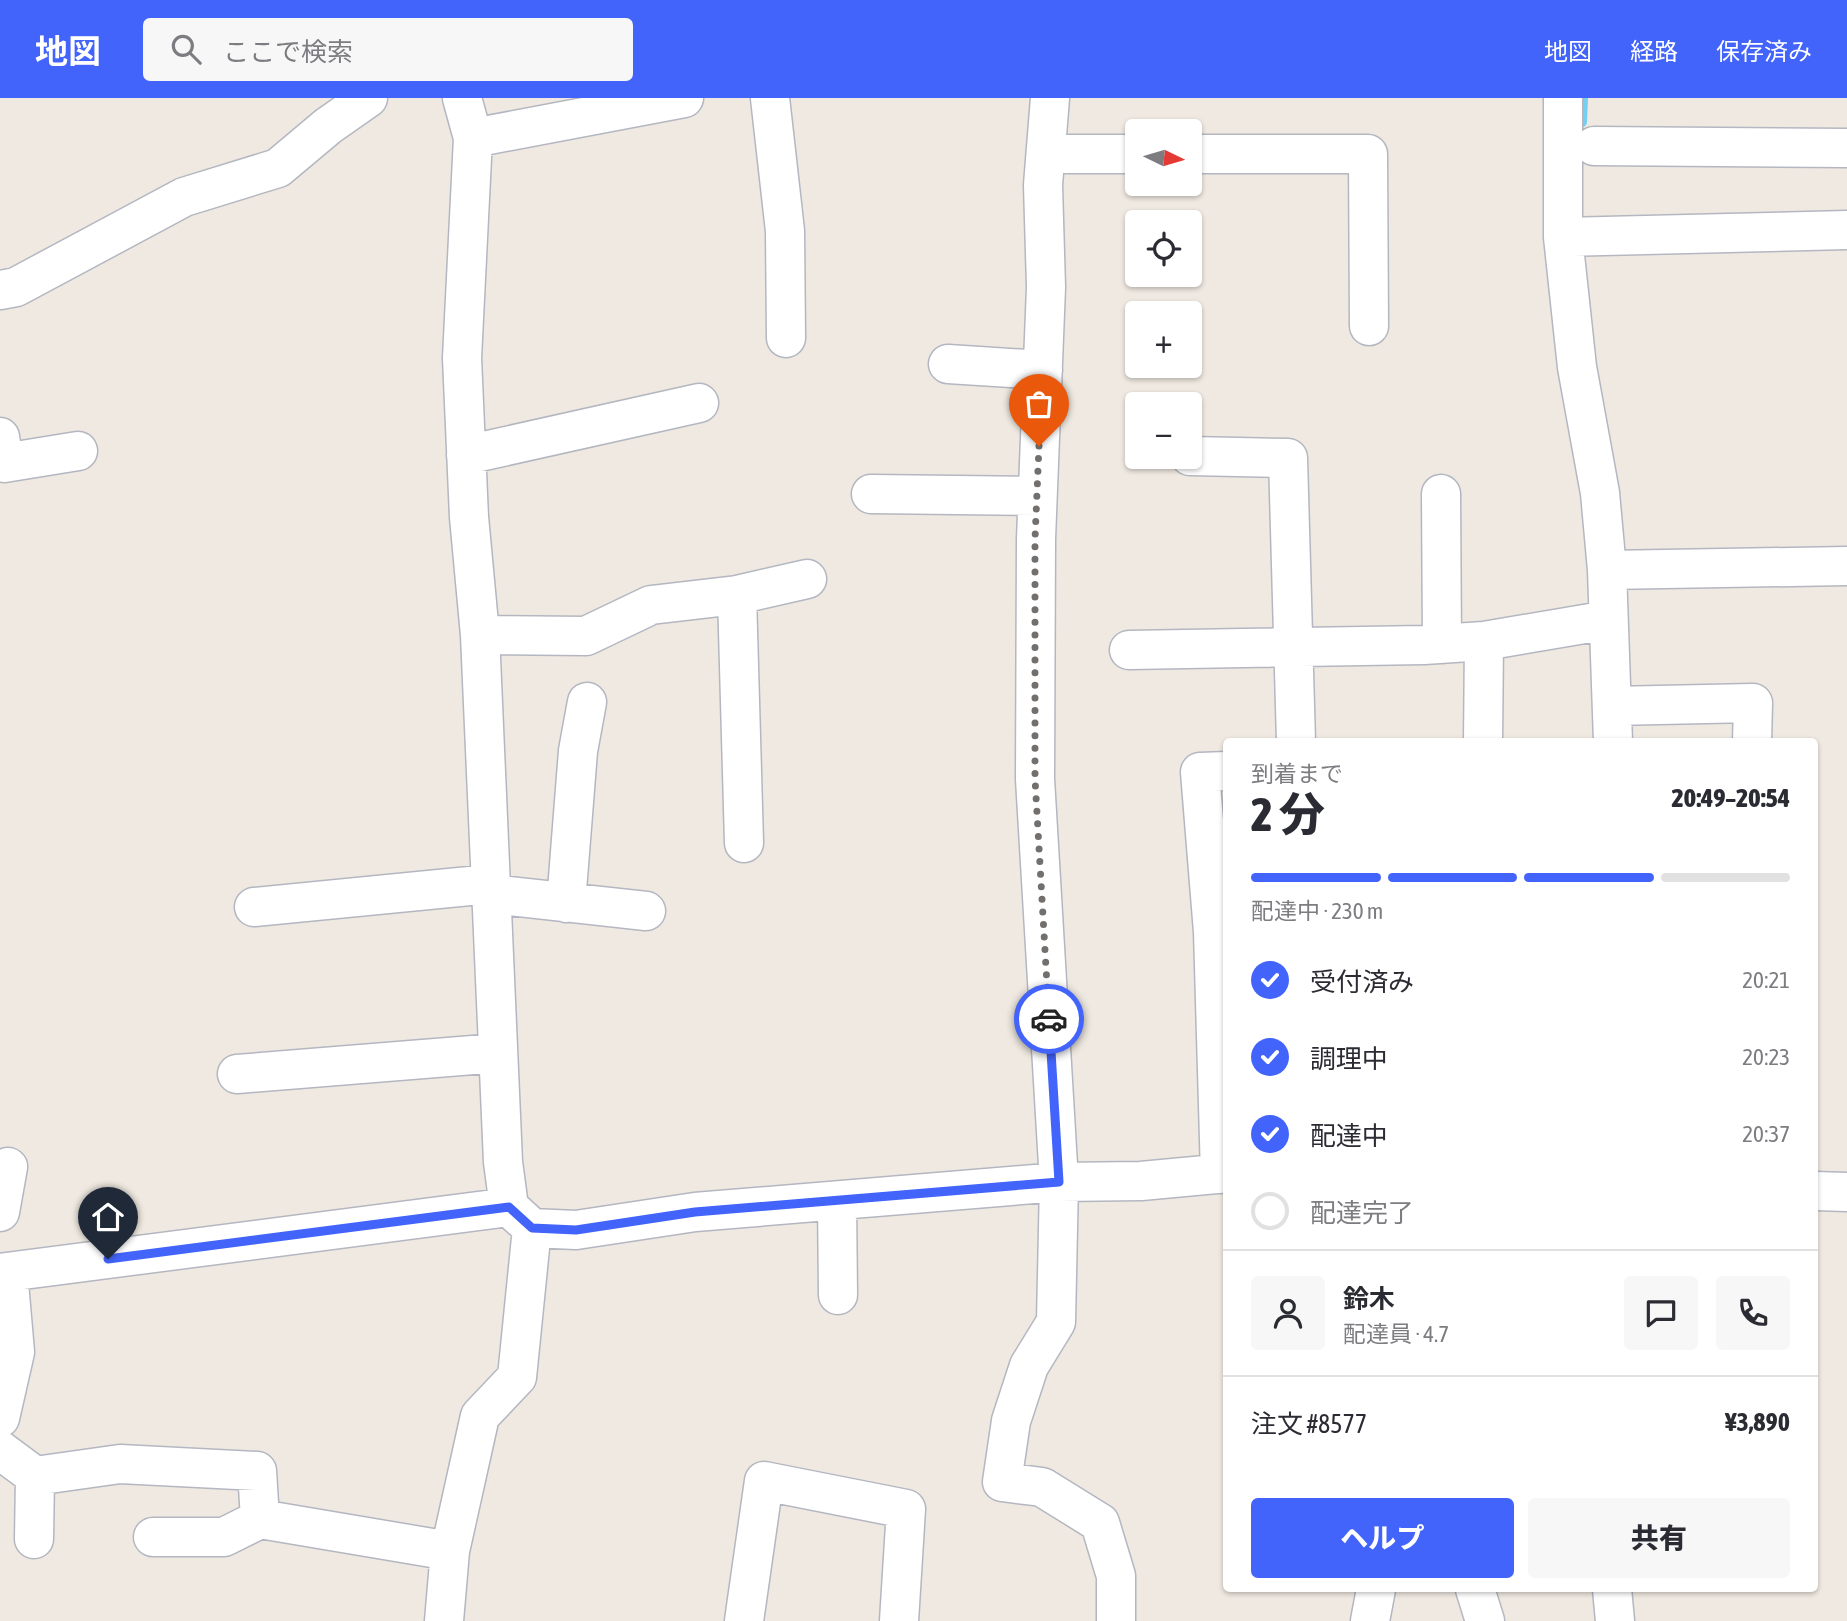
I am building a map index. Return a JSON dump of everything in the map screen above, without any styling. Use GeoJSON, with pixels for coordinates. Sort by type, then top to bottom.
{"type":"FeatureCollection","features":[{"type":"Feature","properties":{"kind":"street"},"geometry":{"type":"LineString","coordinates":[[0,290],[16,287],[184,197],[278,168],[328,126],[368,98]]}},
{"type":"Feature","properties":{"kind":"street"},"geometry":{"type":"LineString","coordinates":[[444,1621],[450,1551],[480,1416],[516,1377],[521,1218],[502,1163],[480,635],[466,455],[462,358],[473,138],[462,98]]}},
{"type":"Feature","properties":{"kind":"street"},"geometry":{"type":"LineString","coordinates":[[473,138],[684,98]]}},
{"type":"Feature","properties":{"kind":"street"},"geometry":{"type":"LineString","coordinates":[[770,98],[785,231],[786,338]]}},
{"type":"Feature","properties":{"kind":"street"},"geometry":{"type":"LineString","coordinates":[[1050,98],[1043,185],[1046,287],[1037,496],[1035,779],[1059,1182],[1056,1322],[1029,1366],[1011,1421],[1002,1482],[1042,1487],[1100,1523],[1116,1576],[1116,1621]]}},
{"type":"Feature","properties":{"kind":"street"},"geometry":{"type":"LineString","coordinates":[[1563,98],[1563,237],[1568,303],[1600,493],[1607,570],[1612,724],[1753,703],[1752,738]]}},
{"type":"Feature","properties":{"kind":"street"},"geometry":{"type":"LineString","coordinates":[[1594,146],[1847,148]]}},
{"type":"Feature","properties":{"kind":"street"},"geometry":{"type":"LineString","coordinates":[[1047,154],[1125,154]]}},
{"type":"Feature","properties":{"kind":"street"},"geometry":{"type":"LineString","coordinates":[[1202,154],[1368,154],[1369,326]]}},
{"type":"Feature","properties":{"kind":"street"},"geometry":{"type":"LineString","coordinates":[[1563,237],[1847,230]]}},
{"type":"Feature","properties":{"kind":"street"},"geometry":{"type":"LineString","coordinates":[[948,363],[1043,370]]}},
{"type":"Feature","properties":{"kind":"street"},"geometry":{"type":"LineString","coordinates":[[466,455],[699,402]]}},
{"type":"Feature","properties":{"kind":"street"},"geometry":{"type":"LineString","coordinates":[[0,437],[4,464],[78,451]]}},
{"type":"Feature","properties":{"kind":"street"},"geometry":{"type":"LineString","coordinates":[[1202,456],[1288,458],[1291,648],[1296,738]]}},
{"type":"Feature","properties":{"kind":"street"},"geometry":{"type":"LineString","coordinates":[[872,494],[1037,496]]}},
{"type":"Feature","properties":{"kind":"street"},"geometry":{"type":"LineString","coordinates":[[1440,494],[1442,644]]}},
{"type":"Feature","properties":{"kind":"street"},"geometry":{"type":"LineString","coordinates":[[1607,570],[1847,566]]}},
{"type":"Feature","properties":{"kind":"street"},"geometry":{"type":"LineString","coordinates":[[480,635],[586,636],[650,605],[737,595],[807,579]]}},
{"type":"Feature","properties":{"kind":"street"},"geometry":{"type":"LineString","coordinates":[[737,595],[744,842]]}},
{"type":"Feature","properties":{"kind":"street"},"geometry":{"type":"LineString","coordinates":[[1129,650],[1442,644],[1484,641],[1608,620]]}},
{"type":"Feature","properties":{"kind":"street"},"geometry":{"type":"LineString","coordinates":[[1483,738],[1484,641]]}},
{"type":"Feature","properties":{"kind":"street"},"geometry":{"type":"LineString","coordinates":[[566,902],[578,751],[587,702]]}},
{"type":"Feature","properties":{"kind":"street"},"geometry":{"type":"LineString","coordinates":[[0,1418],[15,1352],[4,1272],[521,1218],[576,1230],[695,1212],[1059,1182],[1141,1181],[1223,1173],[1213,932],[1200,772],[1223,771]]}},
{"type":"Feature","properties":{"kind":"street"},"geometry":{"type":"LineString","coordinates":[[254,908],[490,889],[566,902],[646,911]]}},
{"type":"Feature","properties":{"kind":"street"},"geometry":{"type":"LineString","coordinates":[[237,1074],[498,1053]]}},
{"type":"Feature","properties":{"kind":"street"},"geometry":{"type":"LineString","coordinates":[[0,1212],[3,1169]]}},
{"type":"Feature","properties":{"kind":"street"},"geometry":{"type":"LineString","coordinates":[[1818,1191],[1847,1192]]}},
{"type":"Feature","properties":{"kind":"street"},"geometry":{"type":"LineString","coordinates":[[837,1201],[838,1295]]}},
{"type":"Feature","properties":{"kind":"street"},"geometry":{"type":"LineString","coordinates":[[0,1450],[35,1476],[120,1464],[257,1471],[260,1519]]}},
{"type":"Feature","properties":{"kind":"street"},"geometry":{"type":"LineString","coordinates":[[34,1539],[35,1476]]}},
{"type":"Feature","properties":{"kind":"street"},"geometry":{"type":"LineString","coordinates":[[744,1621],[764,1481],[906,1509],[899,1621]]}},
{"type":"Feature","properties":{"kind":"street"},"geometry":{"type":"LineString","coordinates":[[153,1537],[224,1537],[260,1519],[450,1551]]}},
{"type":"Feature","properties":{"kind":"street"},"geometry":{"type":"LineString","coordinates":[[1370,1621],[1375,1592]]}},
{"type":"Feature","properties":{"kind":"street"},"geometry":{"type":"LineString","coordinates":[[1475,1592],[1485,1621]]}},
{"type":"Feature","properties":{"kind":"street"},"geometry":{"type":"LineString","coordinates":[[1612,1592],[1615,1621]]}},
{"type":"Feature","properties":{"kind":"waterway"},"geometry":{"type":"LineString","coordinates":[[1582,122],[1583,98]]}},
{"type":"Feature","properties":{"kind":"way so far"},"geometry":{"type":"LineString","coordinates":[[1039,446],[1035,539],[1038,641],[1035,779],[1049,1019]]}},
{"type":"Feature","properties":{"kind":"route"},"geometry":{"type":"LineString","coordinates":[[108,1259],[509,1207],[532,1228],[576,1230],[695,1212],[1059,1182],[1049,1019]]}}]}
